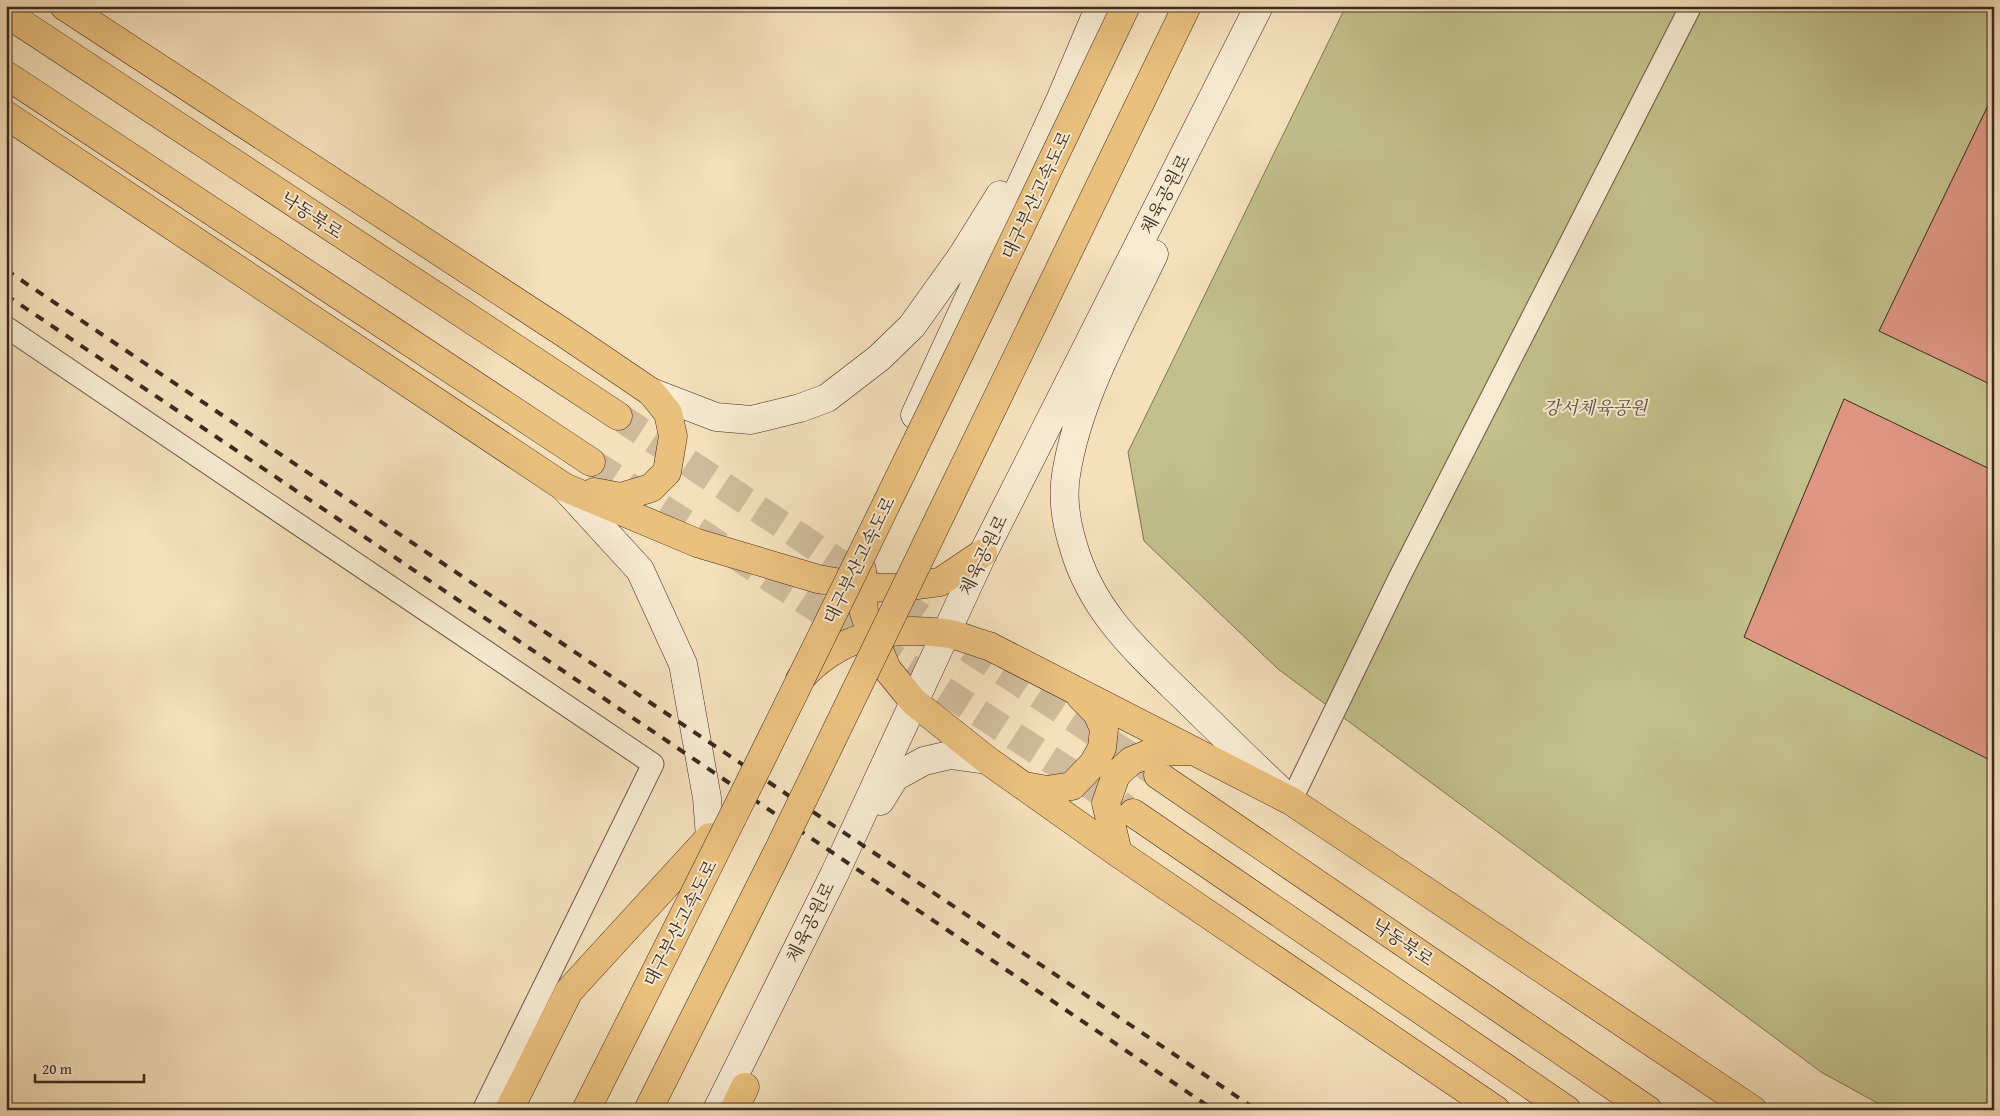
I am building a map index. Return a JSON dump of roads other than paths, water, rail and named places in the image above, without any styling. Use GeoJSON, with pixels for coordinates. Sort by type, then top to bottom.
{"type":"FeatureCollection","features":[{"type":"Feature","properties":{"kind":"main road"},"geometry":{"type":"LineString","coordinates":[[64,6],[548,322],[651,392],[716,417],[751,420],[800,408],[827,398],[879,358],[912,326],[962,256],[1061,98]]}},
{"type":"Feature","properties":{"kind":"main road"},"geometry":{"type":"LineString","coordinates":[[574,1110],[770,719],[873,507],[1061,98],[1100,6]]}},
{"type":"Feature","properties":{"kind":"main road","name":"대구부산고속도로"},"geometry":{"type":"LineString","coordinates":[[586,1110],[705,875],[970,334],[1126,6]]}},
{"type":"Feature","properties":{"kind":"main road"},"geometry":{"type":"LineString","coordinates":[[648,1110],[783,840],[1187,6]]}},
{"type":"Feature","properties":{"kind":"main road","name":"체육공원로"},"geometry":{"type":"LineString","coordinates":[[717,1110],[834,875],[983,554],[1259,6]]}},
{"type":"Feature","properties":{"kind":"main road","name":"낙동북로"},"geometry":{"type":"LineString","coordinates":[[6,13],[618,416]]}},
{"type":"Feature","properties":{"kind":"main road"},"geometry":{"type":"LineString","coordinates":[[1233,58],[1205,148],[1104,361],[1080,417],[1066,476],[1065,519],[1079,568],[1095,600],[1112,623],[1141,655],[1291,802]]}},
{"type":"Feature","properties":{"kind":"main road"},"geometry":{"type":"LineString","coordinates":[[6,76],[591,462]]}},
{"type":"Feature","properties":{"kind":"main road"},"geometry":{"type":"LineString","coordinates":[[6,115],[564,487],[697,543],[818,579],[863,587],[894,588],[940,582],[983,554]]}},
{"type":"Feature","properties":{"kind":"main road"},"geometry":{"type":"LineString","coordinates":[[564,487],[621,497],[651,488],[667,472],[673,436],[668,412],[651,392]]}},
{"type":"Feature","properties":{"kind":"main road"},"geometry":{"type":"LineString","coordinates":[[509,1110],[569,991],[710,837],[707,798],[683,664],[640,570],[564,487]]}},
{"type":"Feature","properties":{"kind":"main road"},"geometry":{"type":"LineString","coordinates":[[873,507],[861,558],[864,613],[887,669],[914,702],[987,760],[1118,853],[1496,1110]]}},
{"type":"Feature","properties":{"kind":"main road"},"geometry":{"type":"LineString","coordinates":[[770,719],[813,666],[844,644],[872,634],[892,630],[946,633],[989,646],[1291,802],[1756,1109]]}},
{"type":"Feature","properties":{"kind":"main road"},"geometry":{"type":"LineString","coordinates":[[1025,786],[1047,790],[1072,786],[1093,764],[1102,748],[1104,729],[1097,713],[1072,688]]}},
{"type":"Feature","properties":{"kind":"main road"},"geometry":{"type":"LineString","coordinates":[[1118,853],[1106,803],[1116,775],[1131,761],[1153,752],[1192,751]]}},
{"type":"Feature","properties":{"kind":"main road"},"geometry":{"type":"LineString","coordinates":[[740,1099],[834,875],[895,777],[924,761],[950,755],[987,760]]}},
{"type":"Feature","properties":{"kind":"main road","name":"낙동북로"},"geometry":{"type":"LineString","coordinates":[[1158,775],[1648,1110]]}},
{"type":"Feature","properties":{"kind":"main road"},"geometry":{"type":"LineString","coordinates":[[1133,813],[1567,1110]]}},
{"type":"Feature","properties":{"kind":"lane"},"geometry":{"type":"LineString","coordinates":[[1291,802],[1399,578],[1691,6]]}},
{"type":"Feature","properties":{"kind":"lane"},"geometry":{"type":"LineString","coordinates":[[6,327],[653,764],[483,1110]]}},
{"type":"Feature","properties":{"kind":"tunnel"},"geometry":{"type":"LineString","coordinates":[[618,416],[1153,771]]}},
{"type":"Feature","properties":{"kind":"tunnel"},"geometry":{"type":"LineString","coordinates":[[591,462],[1127,809]]}},
{"type":"Feature","properties":{"kind":"railway"},"geometry":{"type":"LineString","coordinates":[[6,270],[1257,1110]]}},
{"type":"Feature","properties":{"kind":"railway"},"geometry":{"type":"LineString","coordinates":[[6,295],[1214,1110]]}},
{"type":"Feature","properties":{"kind":"park label","name":"강서체육공원"},"geometry":{"type":"Point","coordinates":[1595,407]}}]}
